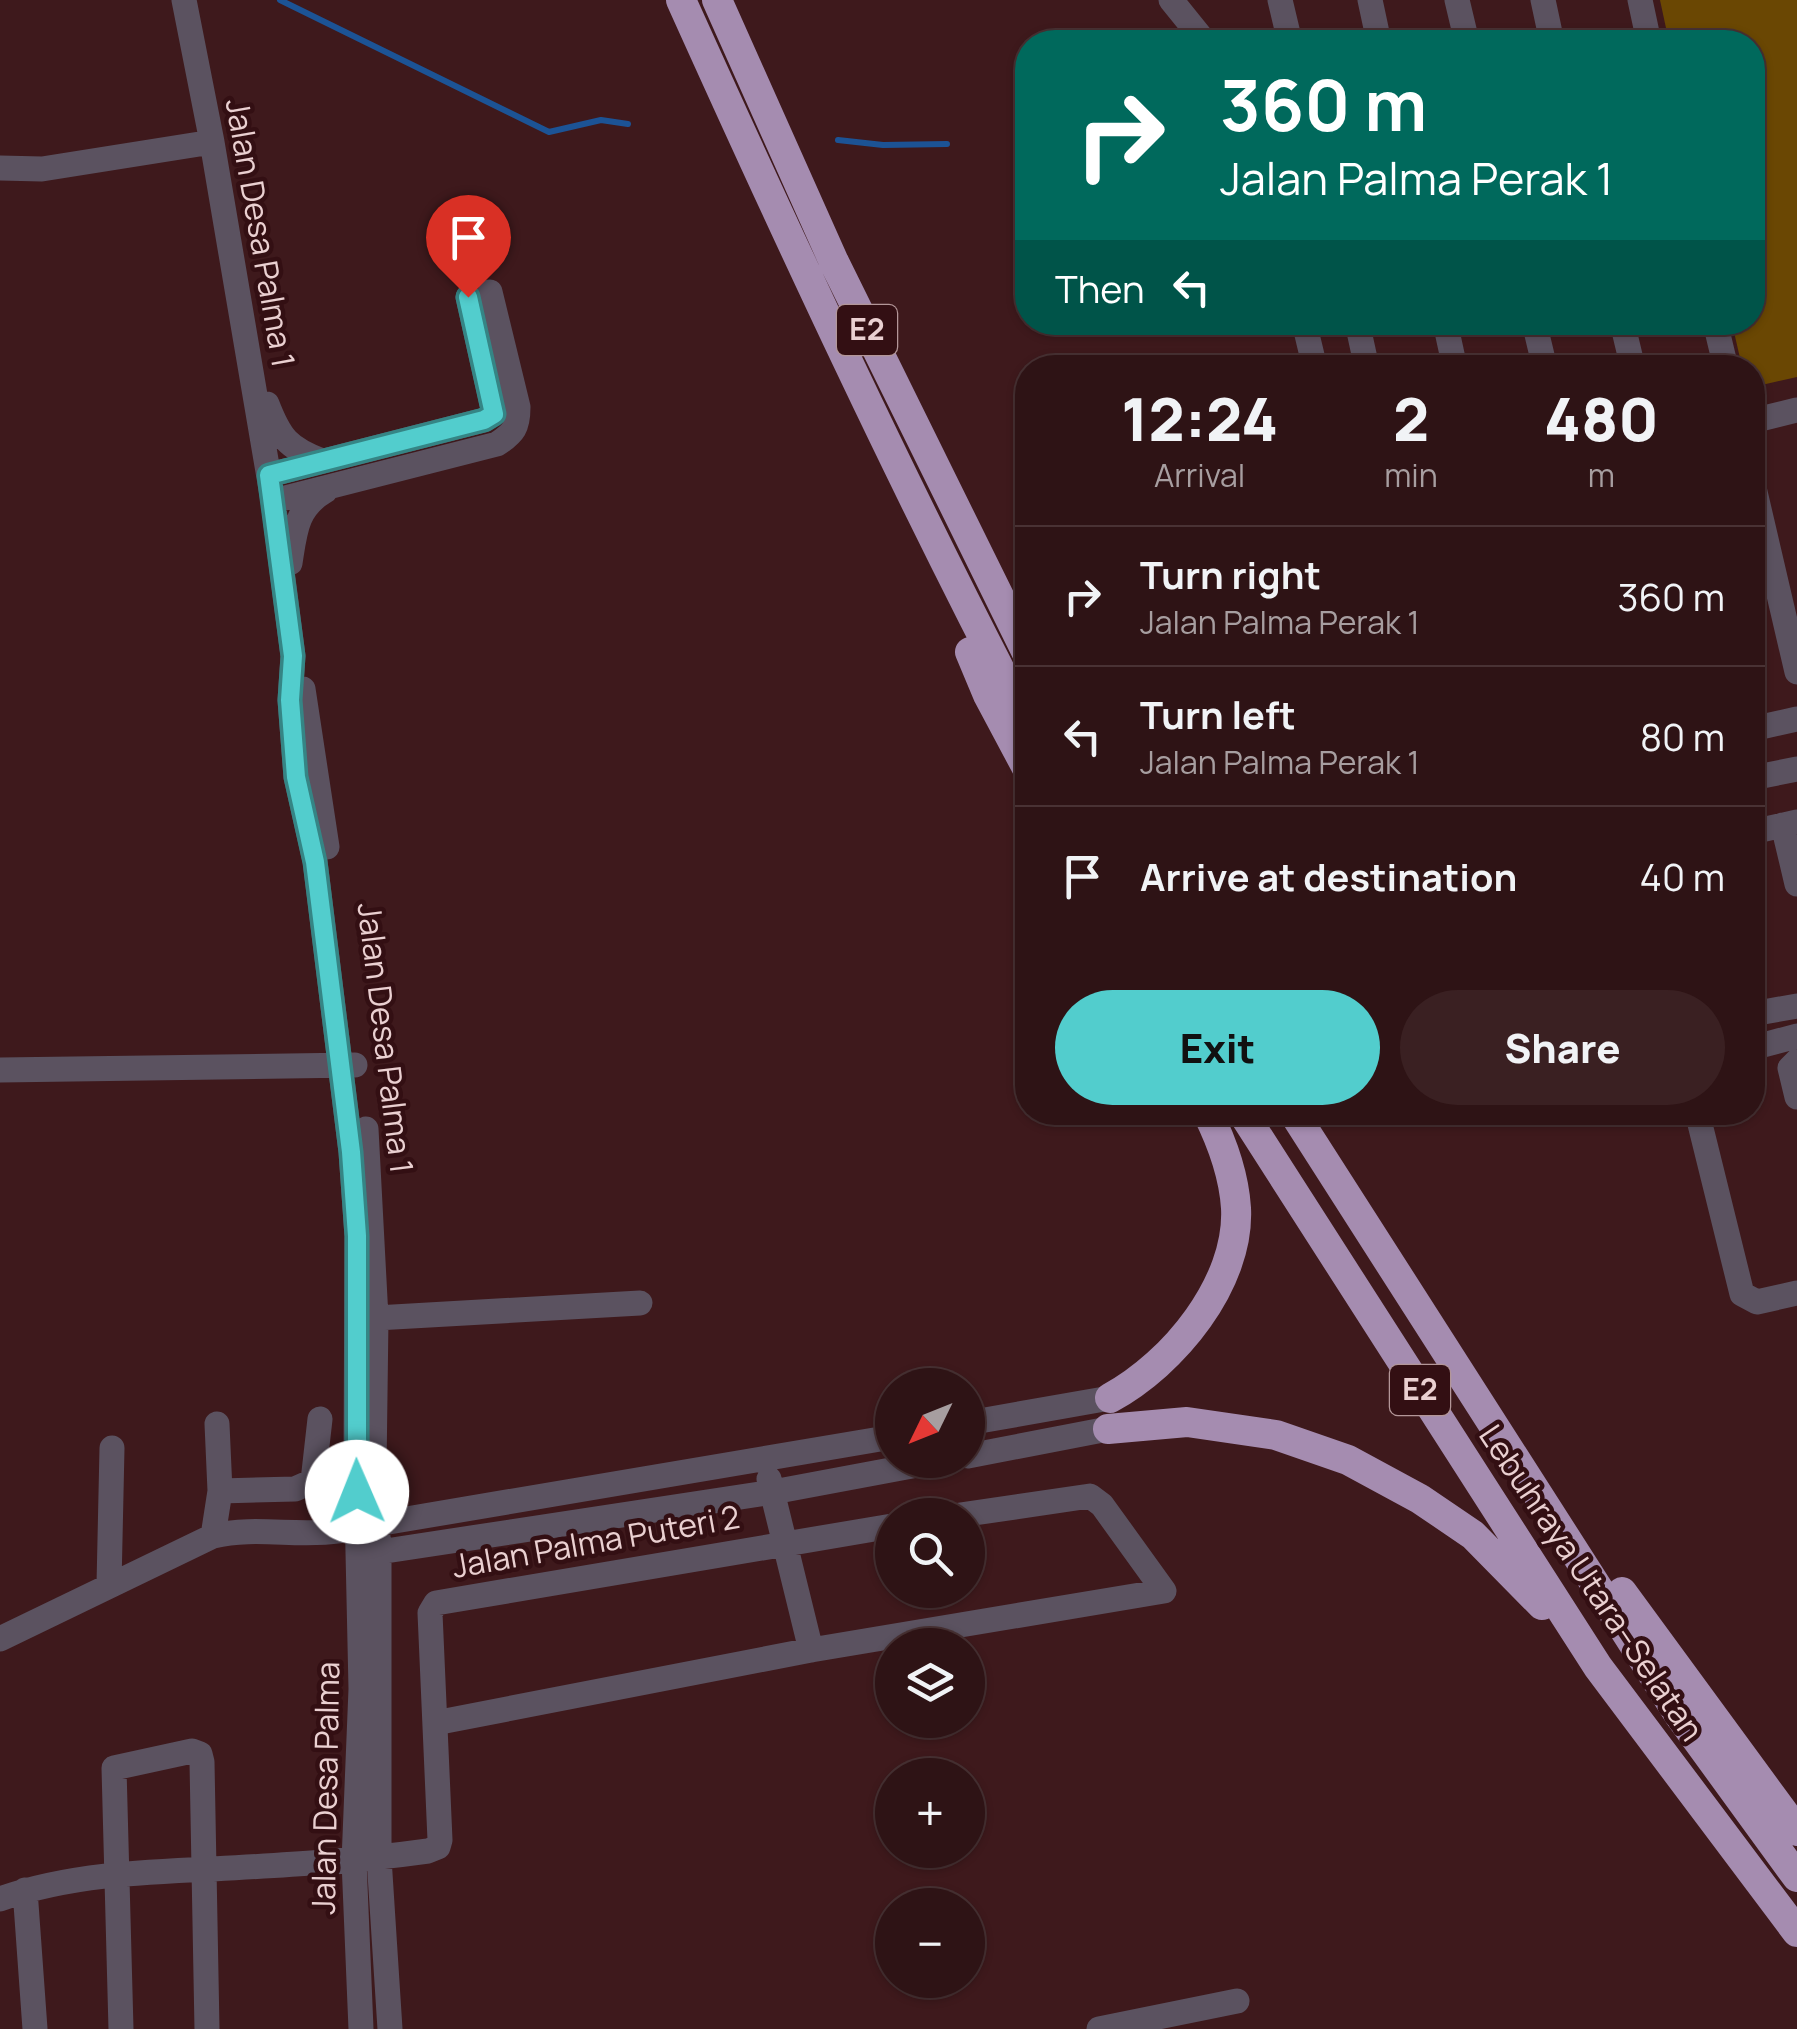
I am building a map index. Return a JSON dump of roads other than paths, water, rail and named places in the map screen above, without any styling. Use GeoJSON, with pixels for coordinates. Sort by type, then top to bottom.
{"type":"FeatureCollection","features":[{"type":"Feature","properties":{"kind":"highway","name":"E2"},"geometry":{"type":"LineString","coordinates":[[681,0],[754,164],[952,580],[1015,699]]}},
{"type":"Feature","properties":{"kind":"highway","name":"E2"},"geometry":{"type":"LineString","coordinates":[[717,0],[834,262],[1015,629]]}},
{"type":"Feature","properties":{"kind":"highway"},"geometry":{"type":"LineString","coordinates":[[952,580],[974,662],[1015,744]]}},
{"type":"Feature","properties":{"kind":"highway"},"geometry":{"type":"LineString","coordinates":[[1110,1398],[1164,1360],[1197,1320],[1227,1267],[1236,1210],[1228,1166],[1212,1125]]}},
{"type":"Feature","properties":{"kind":"highway","name":"Lebuhraya Utara–Selatan"},"geometry":{"type":"LineString","coordinates":[[1250,1125],[1598,1667],[1797,1932]]}},
{"type":"Feature","properties":{"kind":"highway","name":"Lebuhraya Utara–Selatan"},"geometry":{"type":"LineString","coordinates":[[1301,1125],[1678,1715],[1797,1877]]}},
{"type":"Feature","properties":{"kind":"highway"},"geometry":{"type":"LineString","coordinates":[[1442,1348],[1797,1832]]}},
{"type":"Feature","properties":{"kind":"highway"},"geometry":{"type":"LineString","coordinates":[[1108,1429],[1187,1422],[1276,1435],[1348,1460],[1420,1499],[1473,1535],[1598,1667]]}},
{"type":"Feature","properties":{"kind":"street","name":"Jalan Desa Palma 1"},"geometry":{"type":"LineString","coordinates":[[184,0],[273,501],[293,656],[290,700],[296,777],[315,862],[370,1174],[376,1318],[374,1470],[363,1536]]}},
{"type":"Feature","properties":{"kind":"street"},"geometry":{"type":"LineString","coordinates":[[1171,0],[1196,30]]}},
{"type":"Feature","properties":{"kind":"street"},"geometry":{"type":"LineString","coordinates":[[1280,0],[1287,30]]}},
{"type":"Feature","properties":{"kind":"street"},"geometry":{"type":"LineString","coordinates":[[1370,0],[1376,30]]}},
{"type":"Feature","properties":{"kind":"street"},"geometry":{"type":"LineString","coordinates":[[1457,0],[1464,30]]}},
{"type":"Feature","properties":{"kind":"street"},"geometry":{"type":"LineString","coordinates":[[1542,0],[1549,30]]}},
{"type":"Feature","properties":{"kind":"street"},"geometry":{"type":"LineString","coordinates":[[1640,0],[1646,30]]}},
{"type":"Feature","properties":{"kind":"street"},"geometry":{"type":"LineString","coordinates":[[0,168],[42,169],[212,142]]}},
{"type":"Feature","properties":{"kind":"street"},"geometry":{"type":"LineString","coordinates":[[273,501],[497,444],[512,434],[518,425],[518,407],[491,342],[479,295]]}},
{"type":"Feature","properties":{"kind":"street"},"geometry":{"type":"LineString","coordinates":[[269,475],[484,420],[494,414],[491,342]]}},
{"type":"Feature","properties":{"kind":"street"},"geometry":{"type":"LineString","coordinates":[[250,363],[278,433],[300,453],[322,462]]}},
{"type":"Feature","properties":{"kind":"street"},"geometry":{"type":"LineString","coordinates":[[1765,418],[1797,410]]}},
{"type":"Feature","properties":{"kind":"street"},"geometry":{"type":"LineString","coordinates":[[286,594],[299,514],[308,501],[334,486]]}},
{"type":"Feature","properties":{"kind":"street"},"geometry":{"type":"LineString","coordinates":[[1765,535],[1797,672]]}},
{"type":"Feature","properties":{"kind":"street"},"geometry":{"type":"LineString","coordinates":[[1765,726],[1797,719]]}},
{"type":"Feature","properties":{"kind":"street"},"geometry":{"type":"LineString","coordinates":[[1765,775],[1797,769]]}},
{"type":"Feature","properties":{"kind":"street"},"geometry":{"type":"LineString","coordinates":[[1765,829],[1790,823],[1797,884]]}},
{"type":"Feature","properties":{"kind":"street"},"geometry":{"type":"LineString","coordinates":[[1765,1012],[1797,1006]]}},
{"type":"Feature","properties":{"kind":"street"},"geometry":{"type":"LineString","coordinates":[[1765,1045],[1797,1036]]}},
{"type":"Feature","properties":{"kind":"street"},"geometry":{"type":"LineString","coordinates":[[1794,1063],[1797,1097]]}},
{"type":"Feature","properties":{"kind":"street","name":"Jalan Desa Palma 1"},"geometry":{"type":"LineString","coordinates":[[351,1065],[363,1536]]}},
{"type":"Feature","properties":{"kind":"street"},"geometry":{"type":"LineString","coordinates":[[0,1070],[351,1065]]}},
{"type":"Feature","properties":{"kind":"street"},"geometry":{"type":"LineString","coordinates":[[1700,1125],[1738,1286],[1750,1300],[1797,1293]]}},
{"type":"Feature","properties":{"kind":"street"},"geometry":{"type":"LineString","coordinates":[[376,1318],[640,1303]]}},
{"type":"Feature","properties":{"kind":"street"},"geometry":{"type":"LineString","coordinates":[[985,1420],[1110,1398]]}},
{"type":"Feature","properties":{"kind":"street"},"geometry":{"type":"LineString","coordinates":[[220,1491],[294,1489],[313,1481],[320,1419]]}},
{"type":"Feature","properties":{"kind":"street"},"geometry":{"type":"LineString","coordinates":[[214,1536],[220,1491],[217,1424]]}},
{"type":"Feature","properties":{"kind":"street"},"geometry":{"type":"LineString","coordinates":[[985,1453],[1108,1429]]}},
{"type":"Feature","properties":{"kind":"street"},"geometry":{"type":"LineString","coordinates":[[363,1536],[875,1439]]}},
{"type":"Feature","properties":{"kind":"street"},"geometry":{"type":"LineString","coordinates":[[109,1585],[112,1448]]}},
{"type":"Feature","properties":{"kind":"street"},"geometry":{"type":"LineString","coordinates":[[764,1460],[812,1650]]}},
{"type":"Feature","properties":{"kind":"street"},"geometry":{"type":"LineString","coordinates":[[0,1639],[214,1536],[235,1531],[363,1536],[772,1492],[875,1473]]}},
{"type":"Feature","properties":{"kind":"street"},"geometry":{"type":"LineString","coordinates":[[436,1723],[812,1650],[1164,1590],[1102,1504],[1090,1496],[985,1511]]}},
{"type":"Feature","properties":{"kind":"street","name":"Jalan Palma Puteri 2"},"geometry":{"type":"LineString","coordinates":[[366,1860],[438,1847],[430,1613],[436,1603],[875,1529]]}},
{"type":"Feature","properties":{"kind":"street","name":"Jalan Desa Palma"},"geometry":{"type":"LineString","coordinates":[[361,2029],[366,1860],[363,1536]]}},
{"type":"Feature","properties":{"kind":"street"},"geometry":{"type":"LineString","coordinates":[[121,2029],[114,1768],[192,1751],[200,1754],[207,2029]]}},
{"type":"Feature","properties":{"kind":"street"},"geometry":{"type":"LineString","coordinates":[[0,1899],[25,1890],[118,1874],[366,1860]]}},
{"type":"Feature","properties":{"kind":"street","name":"Jalan Desa Palma"},"geometry":{"type":"LineString","coordinates":[[366,1860],[390,2029]]}},
{"type":"Feature","properties":{"kind":"street"},"geometry":{"type":"LineString","coordinates":[[25,1890],[35,2029]]}},
{"type":"Feature","properties":{"kind":"street"},"geometry":{"type":"LineString","coordinates":[[1099,2029],[1238,2001]]}},
{"type":"Feature","properties":{"kind":"waterway"},"geometry":{"type":"LineString","coordinates":[[280,0],[549,132],[601,120],[628,124]]}},
{"type":"Feature","properties":{"kind":"waterway"},"geometry":{"type":"LineString","coordinates":[[838,140],[883,145],[947,144]]}}]}
